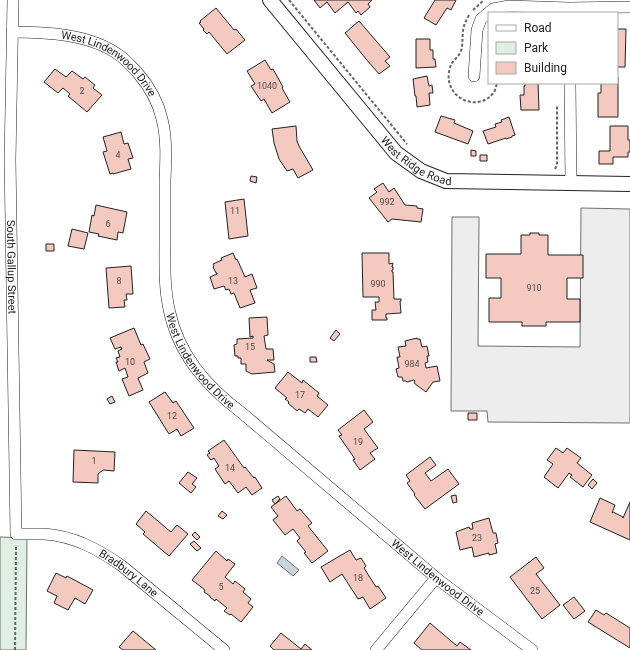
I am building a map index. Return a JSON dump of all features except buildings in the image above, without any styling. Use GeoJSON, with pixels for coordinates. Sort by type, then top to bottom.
{"type":"FeatureCollection","features":[{"type":"Feature","properties":{"kind":"street","name":"South Gallup Street"},"geometry":{"type":"LineString","coordinates":[[13,0],[5,160],[16,534]]}},
{"type":"Feature","properties":{"kind":"street","name":"West Ridge Road"},"geometry":{"type":"LineString","coordinates":[[270,0],[396,153],[421,171],[446,181],[630,184]]}},
{"type":"Feature","properties":{"kind":"street"},"geometry":{"type":"LineString","coordinates":[[489,12],[493,9],[508,6],[630,7]]}},
{"type":"Feature","properties":{"kind":"street"},"geometry":{"type":"LineString","coordinates":[[474,76],[477,30],[481,19],[488,13]]}},
{"type":"Feature","properties":{"kind":"street","name":"West Lindenwood Drive"},"geometry":{"type":"LineString","coordinates":[[12,32],[57,34],[104,46],[128,62],[148,87],[158,106],[162,118],[166,143],[164,259],[169,308],[176,334],[189,360],[205,381],[228,403],[242,413],[436,578],[532,650]]}},
{"type":"Feature","properties":{"kind":"street"},"geometry":{"type":"LineString","coordinates":[[570,84],[571,184]]}},
{"type":"Feature","properties":{"kind":"street","name":"Bradbury Lane"},"geometry":{"type":"LineString","coordinates":[[16,534],[44,534],[58,536],[79,541],[90,546],[122,566],[224,650]]}},
{"type":"Feature","properties":{"kind":"street"},"geometry":{"type":"LineString","coordinates":[[376,650],[436,578]]}},
{"type":"Feature","properties":{"kind":"path"},"geometry":{"type":"LineString","coordinates":[[289,0],[411,148]]}},
{"type":"Feature","properties":{"kind":"path"},"geometry":{"type":"LineString","coordinates":[[552,171],[555,170],[557,165],[557,105]]}},
{"type":"Feature","properties":{"kind":"path"},"geometry":{"type":"LineString","coordinates":[[15,650],[16,534]]}},
{"type":"Feature","properties":{"kind":"green space"},"geometry":{"type":"Polygon","coordinates":[[[0,537],[27,538],[26,650],[0,650],[0,537]]]}},
{"type":"Feature","properties":{"kind":"shaded area"},"geometry":{"type":"Polygon","coordinates":[[[581,208],[630,209],[630,423],[488,422],[487,411],[451,411],[452,217],[479,217],[478,346],[580,347],[581,208]]]}},
{"type":"Feature","properties":{"kind":"shaded area"},"geometry":{"type":"Polygon","coordinates":[[[282,556],[299,570],[293,576],[277,563],[282,556]]]}}]}
